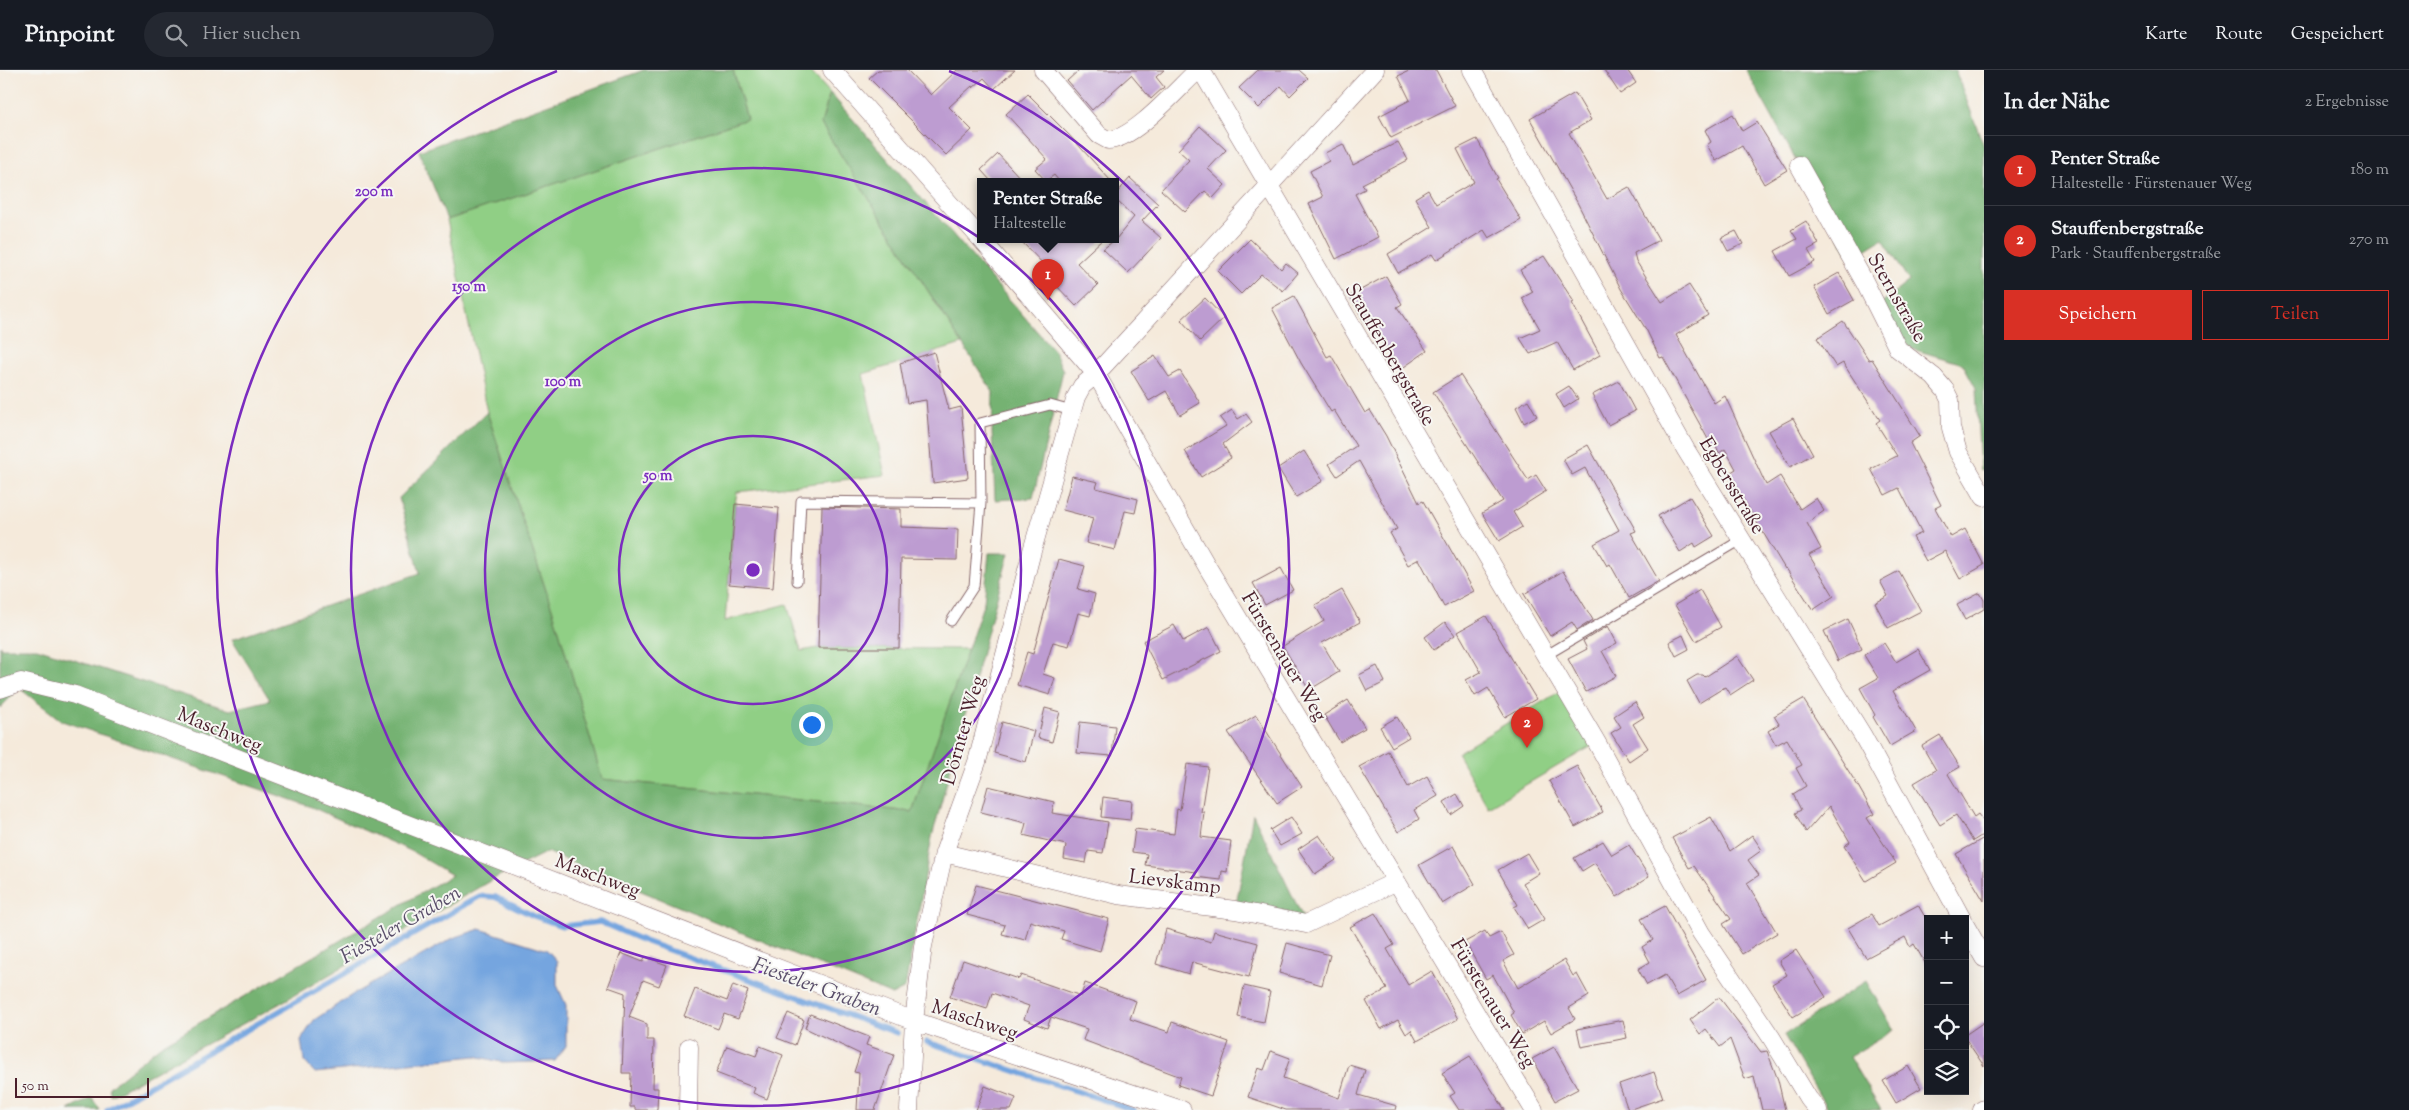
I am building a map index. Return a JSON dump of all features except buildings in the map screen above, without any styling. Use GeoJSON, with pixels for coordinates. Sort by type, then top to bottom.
{"type":"FeatureCollection","features":[{"type":"Feature","properties":{"kind":"street","name":"Fürstenauer Weg"},"geometry":{"type":"LineString","coordinates":[[832,70],[977,233]]}},
{"type":"Feature","properties":{"kind":"street"},"geometry":{"type":"LineString","coordinates":[[1043,70],[1099,135],[1108,140],[1120,137],[1139,125],[1200,70]]}},
{"type":"Feature","properties":{"kind":"street","name":"Stauffenbergstraße"},"geometry":{"type":"LineString","coordinates":[[1200,70],[1597,743],[1701,933],[1771,1036],[1818,1110]]}},
{"type":"Feature","properties":{"kind":"street","name":"Dörnter Weg"},"geometry":{"type":"LineString","coordinates":[[909,1110],[914,1021],[923,946],[944,853],[977,762],[1032,552],[1072,411],[1082,386],[1096,374],[1374,70]]}},
{"type":"Feature","properties":{"kind":"street","name":"Egbersstraße"},"geometry":{"type":"LineString","coordinates":[[1472,70],[1686,450],[1863,736],[1960,915]]}},
{"type":"Feature","properties":{"kind":"street","name":"Sternstraße"},"geometry":{"type":"LineString","coordinates":[[1799,165],[1864,281],[1898,349],[1934,377],[1945,390],[1950,400],[1952,428],[1958,452],[1984,497]]}},
{"type":"Feature","properties":{"kind":"street","name":"Fürstenauer Weg"},"geometry":{"type":"LineString","coordinates":[[985,243],[1096,374],[1208,568],[1395,882],[1534,1110]]}},
{"type":"Feature","properties":{"kind":"street","name":"Maschweg"},"geometry":{"type":"LineString","coordinates":[[0,689],[21,682],[75,695],[914,1021],[1182,1110]]}},
{"type":"Feature","properties":{"kind":"street","name":"Lievskamp"},"geometry":{"type":"LineString","coordinates":[[944,853],[1118,895],[1235,910],[1306,924],[1395,882]]}},
{"type":"Feature","properties":{"kind":"street"},"geometry":{"type":"LineString","coordinates":[[1969,932],[1984,958]]}},
{"type":"Feature","properties":{"kind":"street"},"geometry":{"type":"LineString","coordinates":[[688,1047],[688,1110]]}},
{"type":"Feature","properties":{"kind":"lane"},"geometry":{"type":"LineString","coordinates":[[951,621],[974,586],[981,503],[980,423],[1050,405],[1072,411]]}},
{"type":"Feature","properties":{"kind":"lane"},"geometry":{"type":"LineString","coordinates":[[798,581],[801,501],[981,503]]}},
{"type":"Feature","properties":{"kind":"lane"},"geometry":{"type":"LineString","coordinates":[[1545,656],[1742,540]]}},
{"type":"Feature","properties":{"kind":"green space"},"geometry":{"type":"Polygon","coordinates":[[[644,70],[733,70],[747,119],[447,220],[419,151],[644,70]]]}},
{"type":"Feature","properties":{"kind":"green space"},"geometry":{"type":"Polygon","coordinates":[[[733,70],[809,70],[830,93],[821,124],[962,344],[863,374],[885,475],[737,492],[735,504],[725,621],[787,604],[801,651],[818,648],[968,649],[912,812],[602,779],[558,627],[487,412],[447,220],[747,119],[733,70]]]}},
{"type":"Feature","properties":{"kind":"green space"},"geometry":{"type":"Polygon","coordinates":[[[1746,70],[1955,70],[1984,146],[1984,469],[1980,470],[1976,388],[1963,364],[1909,348],[1880,304],[1909,281],[1883,239],[1851,259],[1746,70]]]}},
{"type":"Feature","properties":{"kind":"green space"},"geometry":{"type":"Polygon","coordinates":[[[830,93],[1055,352],[1063,371],[1033,498],[995,500],[992,433],[993,392],[821,124],[830,93]]]}},
{"type":"Feature","properties":{"kind":"green space"},"geometry":{"type":"Polygon","coordinates":[[[487,412],[558,627],[602,779],[912,812],[984,602],[989,553],[1009,553],[932,837],[905,988],[892,995],[547,852],[495,878],[279,1004],[111,1096],[109,1087],[160,1046],[452,875],[411,851],[309,806],[62,721],[19,688],[0,708],[0,645],[1,648],[37,648],[230,710],[270,700],[232,639],[420,573],[399,498],[487,412]]]}},
{"type":"Feature","properties":{"kind":"green space"},"geometry":{"type":"Polygon","coordinates":[[[1564,689],[1597,743],[1488,807],[1457,753],[1564,689]]]}},
{"type":"Feature","properties":{"kind":"green space"},"geometry":{"type":"Polygon","coordinates":[[[1253,814],[1306,924],[1235,910],[1253,814]]]}},
{"type":"Feature","properties":{"kind":"green space"},"geometry":{"type":"Polygon","coordinates":[[[1866,981],[1894,1030],[1849,1057],[1881,1110],[1828,1110],[1784,1035],[1866,981]]]}},
{"type":"Feature","properties":{"kind":"green space"},"geometry":{"type":"Polygon","coordinates":[[[92,1098],[100,1110],[69,1110],[92,1098]]]}},
{"type":"Feature","properties":{"kind":"water"},"geometry":{"type":"Polygon","coordinates":[[[480,929],[547,950],[557,961],[557,985],[566,1005],[566,1046],[555,1061],[505,1063],[475,1056],[315,1073],[304,1061],[301,1040],[314,1020],[355,993],[453,938],[480,929]]]}},
{"type":"Feature","properties":{"kind":"waterway","name":"Fiesteler Graben"},"geometry":{"type":"LineString","coordinates":[[107,1110],[480,896],[495,897],[534,916],[562,926],[600,922],[644,941],[897,1033]]}},
{"type":"Feature","properties":{"kind":"waterway","name":"Fiesteler Graben"},"geometry":{"type":"LineString","coordinates":[[927,1042],[1134,1110]]}},
{"type":"Feature","properties":{"kind":"place","name":"Penter Straße"},"geometry":{"type":"Point","coordinates":[1048,300]}},
{"type":"Feature","properties":{"kind":"place","name":"Stauffenbergstraße"},"geometry":{"type":"Point","coordinates":[1527,748]}}]}
